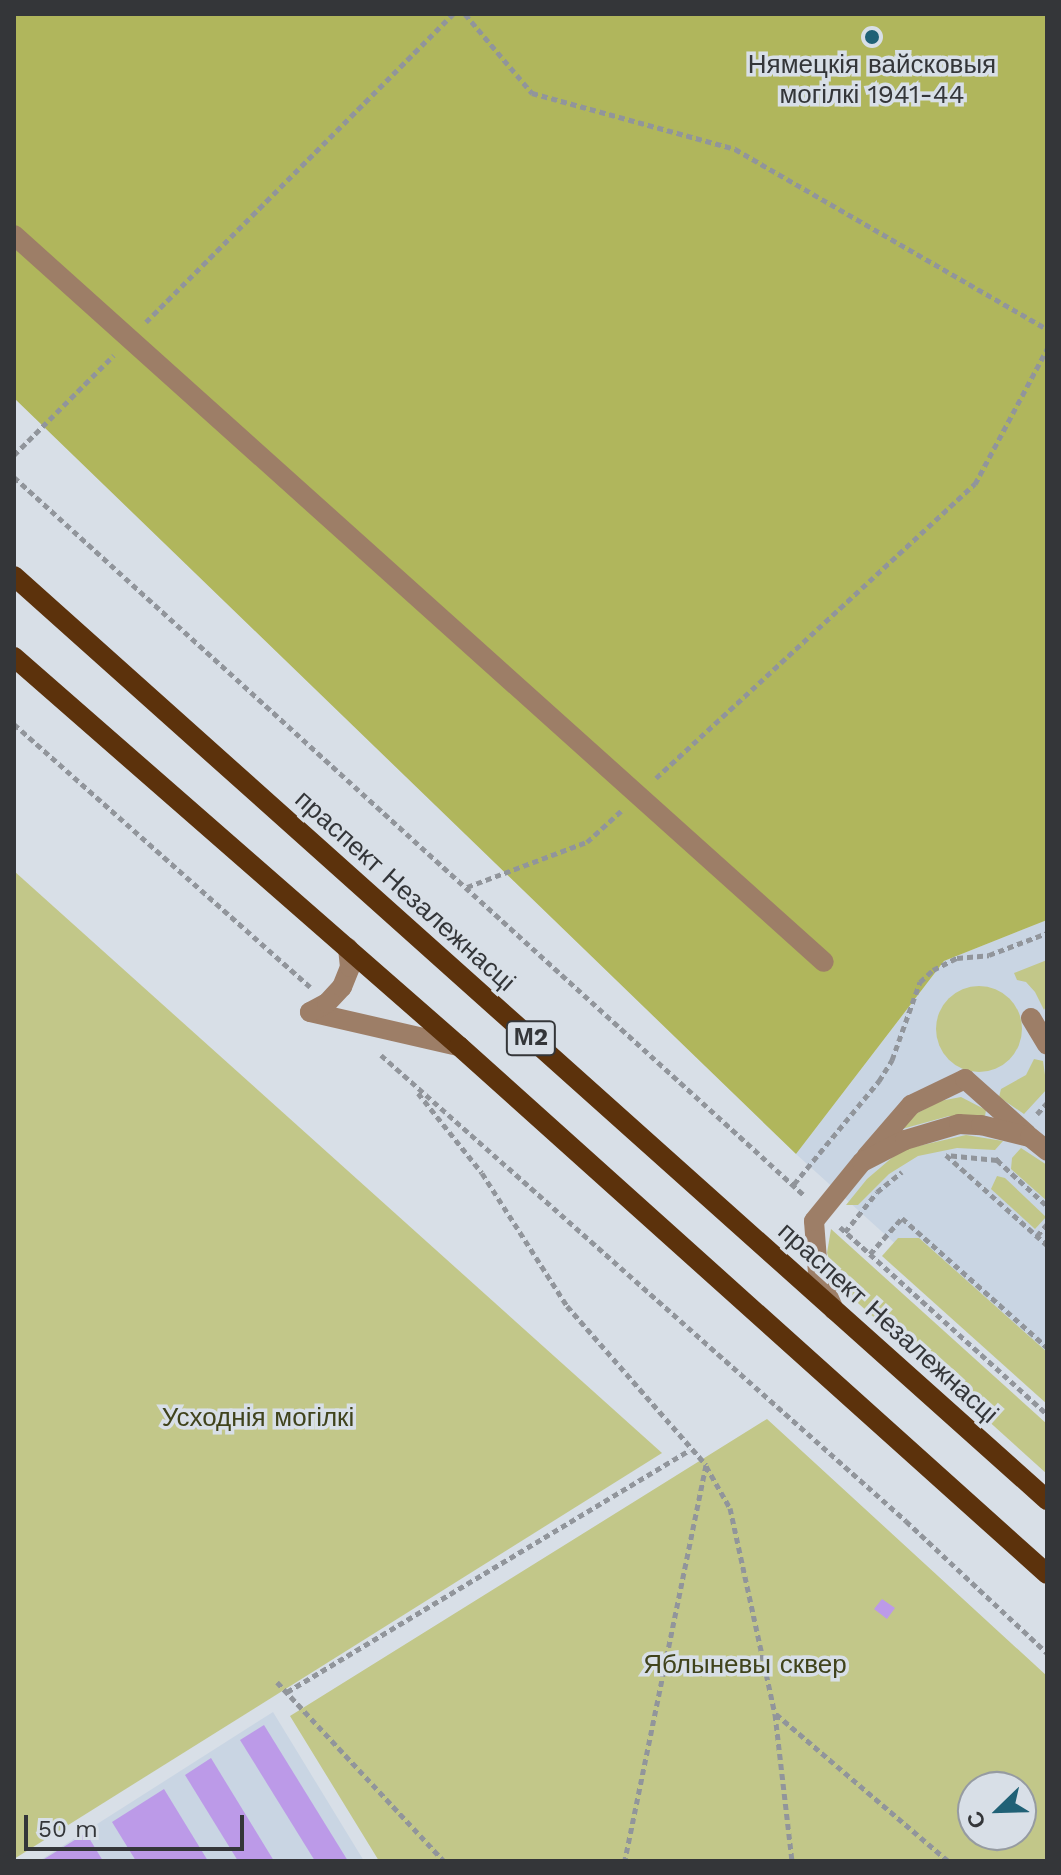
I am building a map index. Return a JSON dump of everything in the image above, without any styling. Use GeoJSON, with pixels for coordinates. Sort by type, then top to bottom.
{"type":"FeatureCollection","features":[{"type":"Feature","properties":{"kind":"main road","name":"праспект Незалежнасці"},"geometry":{"type":"LineString","coordinates":[[14,576],[1047,1500]]}},
{"type":"Feature","properties":{"kind":"main road","name":"М2"},"geometry":{"type":"LineString","coordinates":[[14,657],[459,1046],[1047,1574]]}},
{"type":"Feature","properties":{"kind":"lane"},"geometry":{"type":"LineString","coordinates":[[14,235],[824,962]]}},
{"type":"Feature","properties":{"kind":"lane"},"geometry":{"type":"LineString","coordinates":[[348,948],[350,967],[346,977],[327,1003],[310,1012],[459,1046]]}},
{"type":"Feature","properties":{"kind":"lane"},"geometry":{"type":"LineString","coordinates":[[1031,1018],[1047,1045]]}},
{"type":"Feature","properties":{"kind":"lane"},"geometry":{"type":"LineString","coordinates":[[834,1310],[818,1273],[814,1221],[888,1128],[911,1105],[965,1079],[1047,1151]]}},
{"type":"Feature","properties":{"kind":"lane"},"geometry":{"type":"LineString","coordinates":[[862,1162],[905,1140],[959,1124],[981,1125],[1030,1137]]}},
{"type":"Feature","properties":{"kind":"path"},"geometry":{"type":"LineString","coordinates":[[14,455],[453,14]]}},
{"type":"Feature","properties":{"kind":"path"},"geometry":{"type":"LineString","coordinates":[[465,14],[532,93],[735,149],[1047,329]]}},
{"type":"Feature","properties":{"kind":"path"},"geometry":{"type":"LineString","coordinates":[[467,887],[587,842],[975,484],[1047,349]]}},
{"type":"Feature","properties":{"kind":"path"},"geometry":{"type":"LineString","coordinates":[[14,477],[1047,1414]]}},
{"type":"Feature","properties":{"kind":"path"},"geometry":{"type":"LineString","coordinates":[[14,724],[327,1003]]}},
{"type":"Feature","properties":{"kind":"path"},"geometry":{"type":"LineString","coordinates":[[794,1184],[879,1081],[892,1060],[920,982],[933,970],[957,958],[989,955],[1047,933]]}},
{"type":"Feature","properties":{"kind":"path"},"geometry":{"type":"LineString","coordinates":[[376,1050],[894,1511],[1047,1653]]}},
{"type":"Feature","properties":{"kind":"path"},"geometry":{"type":"LineString","coordinates":[[407,1080],[482,1173],[567,1306],[706,1465],[730,1508],[775,1714],[792,1861]]}},
{"type":"Feature","properties":{"kind":"path"},"geometry":{"type":"LineString","coordinates":[[936,1158],[946,1155],[997,1160]]}},
{"type":"Feature","properties":{"kind":"path"},"geometry":{"type":"LineString","coordinates":[[946,1155],[1047,1245]]}},
{"type":"Feature","properties":{"kind":"path"},"geometry":{"type":"LineString","coordinates":[[845,1232],[877,1192],[908,1166]]}},
{"type":"Feature","properties":{"kind":"path"},"geometry":{"type":"LineString","coordinates":[[870,1254],[902,1218],[1047,1347]]}},
{"type":"Feature","properties":{"kind":"path"},"geometry":{"type":"LineString","coordinates":[[1037,1236],[1047,1224]]}},
{"type":"Feature","properties":{"kind":"path"},"geometry":{"type":"LineString","coordinates":[[287,1692],[690,1450]]}},
{"type":"Feature","properties":{"kind":"path"},"geometry":{"type":"LineString","coordinates":[[625,1861],[706,1465]]}},
{"type":"Feature","properties":{"kind":"path"},"geometry":{"type":"LineString","coordinates":[[277,1682],[444,1861]]}},
{"type":"Feature","properties":{"kind":"path"},"geometry":{"type":"LineString","coordinates":[[775,1714],[948,1861]]}},
{"type":"Feature","properties":{"kind":"shaded area"},"geometry":{"type":"Polygon","coordinates":[[[1047,920],[1047,1381],[796,1154],[944,961],[1047,920]]]}},
{"type":"Feature","properties":{"kind":"shaded area"},"geometry":{"type":"Polygon","coordinates":[[[273,1712],[364,1861],[39,1861],[273,1712]]]}},
{"type":"Feature","properties":{"kind":"green space"},"geometry":{"type":"Polygon","coordinates":[[[14,14],[1047,14],[1047,920],[944,961],[796,1154],[14,398],[14,14]]]}},
{"type":"Feature","properties":{"kind":"green space","name":"Усходнія могілкі"},"geometry":{"type":"Polygon","coordinates":[[[14,871],[662,1453],[14,1859],[14,871]]]}},
{"type":"Feature","properties":{"kind":"green space"},"geometry":{"type":"Polygon","coordinates":[[[1047,960],[1047,1004],[1044,1010],[1035,992],[1026,982],[1017,980],[1014,973],[1047,960]]]}},
{"type":"Feature","properties":{"kind":"green space"},"geometry":{"type":"Polygon","coordinates":[[[979,986],[1003,993],[1015,1005],[1022,1029],[1015,1053],[1003,1065],[979,1072],[955,1065],[943,1053],[936,1029],[943,1005],[955,993],[979,986]]]}},
{"type":"Feature","properties":{"kind":"green space"},"geometry":{"type":"Polygon","coordinates":[[[1034,1059],[1043,1061],[1047,1089],[1024,1114],[999,1097],[1001,1089],[1026,1075],[1034,1059]]]}},
{"type":"Feature","properties":{"kind":"green space"},"geometry":{"type":"Polygon","coordinates":[[[961,1097],[986,1110],[985,1116],[949,1116],[902,1129],[906,1119],[940,1101],[961,1097]]]}},
{"type":"Feature","properties":{"kind":"green space"},"geometry":{"type":"Polygon","coordinates":[[[966,1135],[1003,1141],[995,1150],[957,1148],[918,1156],[889,1174],[858,1205],[846,1205],[867,1179],[901,1150],[966,1135]]]}},
{"type":"Feature","properties":{"kind":"green space"},"geometry":{"type":"Polygon","coordinates":[[[1021,1148],[1047,1165],[1047,1201],[1011,1169],[1012,1158],[1021,1148]]]}},
{"type":"Feature","properties":{"kind":"green space"},"geometry":{"type":"Polygon","coordinates":[[[997,1176],[1005,1178],[1046,1217],[1035,1229],[991,1189],[997,1176]]]}},
{"type":"Feature","properties":{"kind":"green space"},"geometry":{"type":"Polygon","coordinates":[[[831,1229],[1047,1424],[1047,1474],[838,1285],[827,1253],[831,1229]]]}},
{"type":"Feature","properties":{"kind":"green space"},"geometry":{"type":"Polygon","coordinates":[[[898,1238],[919,1238],[1047,1352],[1047,1404],[882,1256],[898,1238]]]}},
{"type":"Feature","properties":{"kind":"green space","name":"Яблыневы сквер"},"geometry":{"type":"Polygon","coordinates":[[[767,1419],[1047,1676],[1047,1861],[379,1861],[290,1716],[767,1419]]]}},
{"type":"Feature","properties":{"kind":"building"},"geometry":{"type":"Polygon","coordinates":[[[882,1599],[895,1608],[887,1619],[874,1609],[882,1599]]]}},
{"type":"Feature","properties":{"kind":"building"},"geometry":{"type":"Polygon","coordinates":[[[264,1725],[348,1861],[315,1861],[240,1740],[264,1725]]]}},
{"type":"Feature","properties":{"kind":"building"},"geometry":{"type":"Polygon","coordinates":[[[211,1758],[274,1861],[238,1861],[185,1775],[211,1758]]]}},
{"type":"Feature","properties":{"kind":"building"},"geometry":{"type":"Polygon","coordinates":[[[164,1789],[208,1861],[136,1861],[112,1822],[164,1789]]]}},
{"type":"Feature","properties":{"kind":"building"},"geometry":{"type":"Polygon","coordinates":[[[86,1833],[103,1861],[41,1861],[86,1833]]]}},
{"type":"Feature","properties":{"kind":"place","name":"Нямецкія вайсковыя могілкі 1941-44"},"geometry":{"type":"Point","coordinates":[872,37]}}]}
